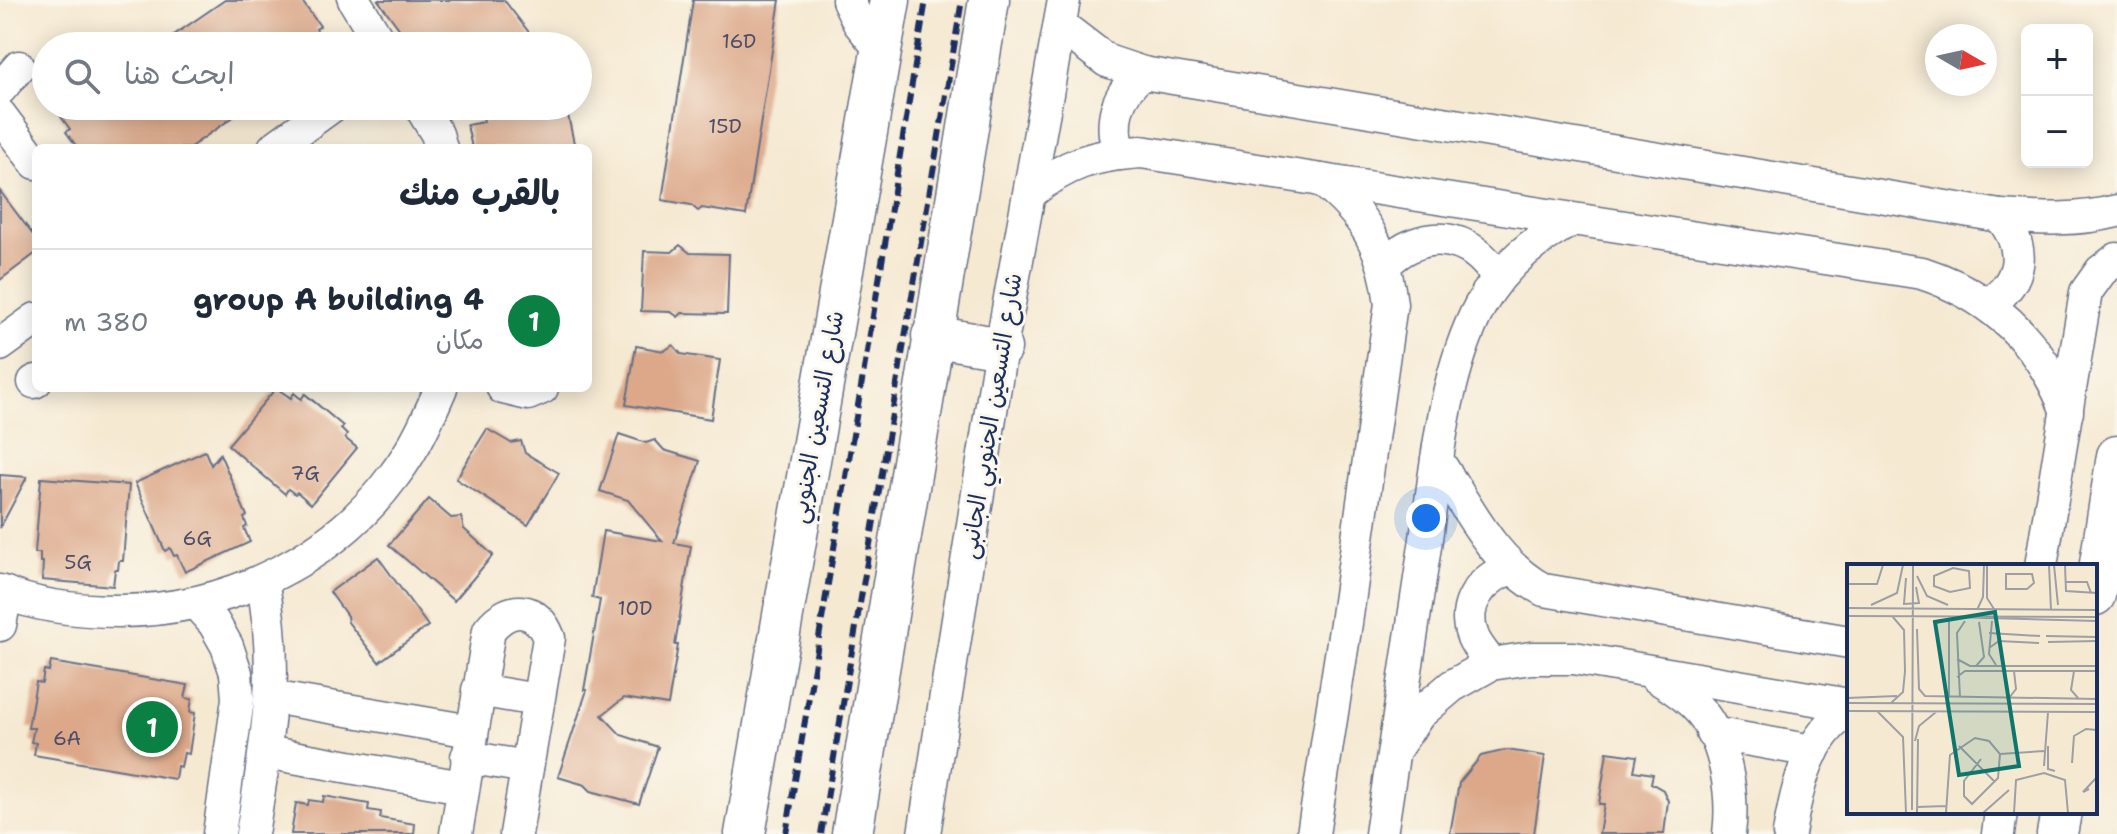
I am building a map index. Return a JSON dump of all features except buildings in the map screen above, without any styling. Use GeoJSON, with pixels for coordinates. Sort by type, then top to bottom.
{"type":"FeatureCollection","features":[{"type":"Feature","properties":{"kind":"main road","name":"شارع التسعين الجنوبي"},"geometry":{"type":"LineString","coordinates":[[745,834],[890,0]]}},
{"type":"Feature","properties":{"kind":"main road"},"geometry":{"type":"LineString","coordinates":[[852,834],[989,0]]}},
{"type":"Feature","properties":{"kind":"main road"},"geometry":{"type":"LineString","coordinates":[[932,336],[1001,348]]}},
{"type":"Feature","properties":{"kind":"main road"},"geometry":{"type":"LineString","coordinates":[[2097,582],[2117,456]]}},
{"type":"Feature","properties":{"kind":"main road"},"geometry":{"type":"LineString","coordinates":[[2057,834],[2061,814]]}},
{"type":"Feature","properties":{"kind":"street"},"geometry":{"type":"LineString","coordinates":[[354,0],[373,32]]}},
{"type":"Feature","properties":{"kind":"street"},"geometry":{"type":"LineString","coordinates":[[848,0],[859,23],[881,50]]}},
{"type":"Feature","properties":{"kind":"street"},"geometry":{"type":"LineString","coordinates":[[1062,13],[1107,61],[1143,73],[2000,216],[2056,221],[2117,211]]}},
{"type":"Feature","properties":{"kind":"street","name":"شارع التسعين الجنوبي الجانبى"},"geometry":{"type":"LineString","coordinates":[[924,834],[1001,348],[1062,13]]}},
{"type":"Feature","properties":{"kind":"street"},"geometry":{"type":"LineString","coordinates":[[1119,154],[1115,141],[1115,115],[1125,91],[1143,73]]}},
{"type":"Feature","properties":{"kind":"street"},"geometry":{"type":"LineString","coordinates":[[0,115],[32,158]]}},
{"type":"Feature","properties":{"kind":"street"},"geometry":{"type":"LineString","coordinates":[[280,144],[313,120]]}},
{"type":"Feature","properties":{"kind":"street"},"geometry":{"type":"LineString","coordinates":[[428,120],[440,144]]}},
{"type":"Feature","properties":{"kind":"street"},"geometry":{"type":"LineString","coordinates":[[1030,193],[1055,173],[1088,160],[1141,152],[1922,273],[1946,280],[1989,304],[2023,334],[2054,380],[2067,412]]}},
{"type":"Feature","properties":{"kind":"street"},"geometry":{"type":"LineString","coordinates":[[1313,834],[1391,304],[1384,265],[1372,237],[1354,210],[1321,180]]}},
{"type":"Feature","properties":{"kind":"street"},"geometry":{"type":"LineString","coordinates":[[1989,304],[2011,284],[2019,255],[2016,241],[2000,216]]}},
{"type":"Feature","properties":{"kind":"street"},"geometry":{"type":"LineString","coordinates":[[1381,834],[1437,460],[1453,383],[1469,329],[1498,278],[1532,245],[1572,220]]}},
{"type":"Feature","properties":{"kind":"street"},"geometry":{"type":"LineString","coordinates":[[1384,265],[1405,247],[1445,239],[1471,248],[1482,256],[1498,278]]}},
{"type":"Feature","properties":{"kind":"street"},"geometry":{"type":"LineString","coordinates":[[2041,564],[2086,292],[2101,271],[2117,259]]}},
{"type":"Feature","properties":{"kind":"street"},"geometry":{"type":"LineString","coordinates":[[0,345],[32,322]]}},
{"type":"Feature","properties":{"kind":"street"},"geometry":{"type":"LineString","coordinates":[[0,625],[3,592],[44,604],[95,611],[145,610],[196,603],[262,581],[312,554],[357,518],[395,475],[425,427],[439,392]]}},
{"type":"Feature","properties":{"kind":"street"},"geometry":{"type":"LineString","coordinates":[[1437,460],[1492,545],[1511,568],[1544,590],[1847,642]]}},
{"type":"Feature","properties":{"kind":"street"},"geometry":{"type":"LineString","coordinates":[[1491,664],[1473,639],[1470,609],[1475,594],[1484,582],[1496,573],[1511,568]]}},
{"type":"Feature","properties":{"kind":"street"},"geometry":{"type":"LineString","coordinates":[[252,834],[271,697],[271,631],[262,581]]}},
{"type":"Feature","properties":{"kind":"street"},"geometry":{"type":"LineString","coordinates":[[196,603],[214,623],[227,646],[236,673],[238,699],[219,834]]}},
{"type":"Feature","properties":{"kind":"street"},"geometry":{"type":"LineString","coordinates":[[456,834],[489,630],[499,618],[523,612],[535,617],[544,626],[549,638],[516,834]]}},
{"type":"Feature","properties":{"kind":"street"},"geometry":{"type":"LineString","coordinates":[[1395,749],[1419,714],[1452,686],[1491,664],[1531,658],[1574,658],[1847,705]]}},
{"type":"Feature","properties":{"kind":"street"},"geometry":{"type":"LineString","coordinates":[[1647,671],[1682,693],[1703,715],[1721,751],[1729,789],[1729,834]]}},
{"type":"Feature","properties":{"kind":"street"},"geometry":{"type":"LineString","coordinates":[[478,690],[537,700]]}},
{"type":"Feature","properties":{"kind":"street"},"geometry":{"type":"LineString","coordinates":[[271,697],[467,759]]}},
{"type":"Feature","properties":{"kind":"street"},"geometry":{"type":"LineString","coordinates":[[1789,834],[1793,806],[1813,751],[1836,718],[1847,712]]}},
{"type":"Feature","properties":{"kind":"street"},"geometry":{"type":"LineString","coordinates":[[1712,733],[1813,751]]}},
{"type":"Feature","properties":{"kind":"street"},"geometry":{"type":"LineString","coordinates":[[265,752],[467,759],[527,767]]}},
{"type":"Feature","properties":{"kind":"street"},"geometry":{"type":"LineString","coordinates":[[930,801],[939,834]]}},
{"type":"Feature","properties":{"kind":"street"},"geometry":{"type":"LineString","coordinates":[[1998,834],[2001,814]]}},
{"type":"Feature","properties":{"kind":"railway"},"geometry":{"type":"LineString","coordinates":[[786,834],[926,0]]}},
{"type":"Feature","properties":{"kind":"railway"},"geometry":{"type":"LineString","coordinates":[[821,834],[962,0]]}},
{"type":"Feature","properties":{"kind":"place","name":"group A building 4"},"geometry":{"type":"Point","coordinates":[152,727]}}]}
